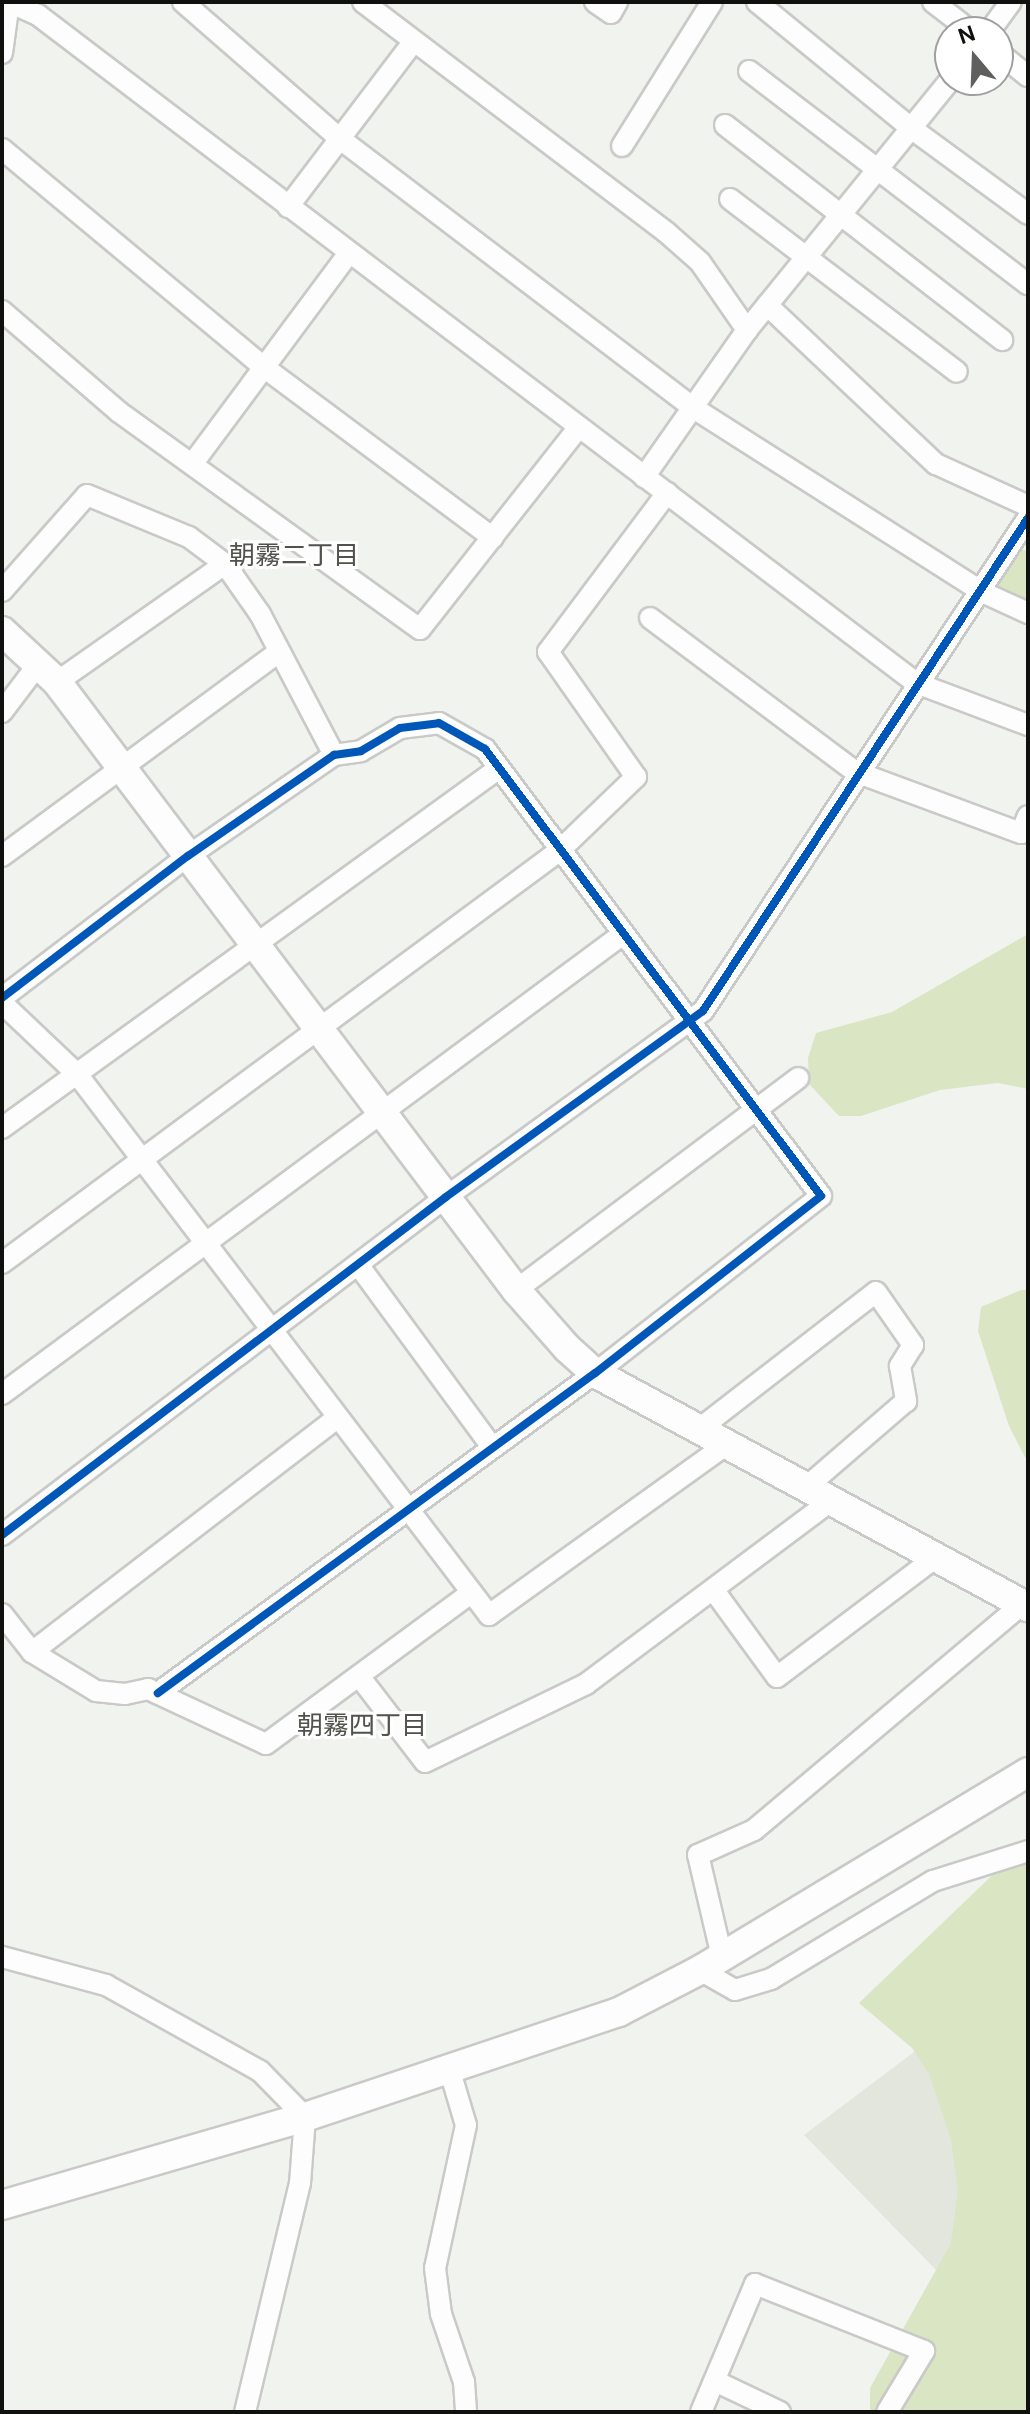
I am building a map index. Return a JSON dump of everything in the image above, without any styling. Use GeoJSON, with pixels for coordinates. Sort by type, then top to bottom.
{"type":"FeatureCollection","features":[{"type":"Feature","properties":{"kind":"street"},"geometry":{"type":"LineString","coordinates":[[2,9],[9,2]]}},
{"type":"Feature","properties":{"kind":"street"},"geometry":{"type":"LineString","coordinates":[[2,53],[9,2]]}},
{"type":"Feature","properties":{"kind":"street"},"geometry":{"type":"LineString","coordinates":[[9,2],[38,15],[916,683],[1028,725]]}},
{"type":"Feature","properties":{"kind":"street"},"geometry":{"type":"LineString","coordinates":[[183,2],[339,138],[692,407],[982,592],[1028,613]]}},
{"type":"Feature","properties":{"kind":"street"},"geometry":{"type":"LineString","coordinates":[[363,2],[677,242],[700,262],[747,330]]}},
{"type":"Feature","properties":{"kind":"street"},"geometry":{"type":"LineString","coordinates":[[595,2],[611,13],[617,2]]}},
{"type":"Feature","properties":{"kind":"street"},"geometry":{"type":"LineString","coordinates":[[622,146],[712,2]]}},
{"type":"Feature","properties":{"kind":"street"},"geometry":{"type":"LineString","coordinates":[[757,2],[911,128],[1028,214]]}},
{"type":"Feature","properties":{"kind":"street"},"geometry":{"type":"LineString","coordinates":[[933,2],[951,16]]}},
{"type":"Feature","properties":{"kind":"street"},"geometry":{"type":"LineString","coordinates":[[288,207],[414,41]]}},
{"type":"Feature","properties":{"kind":"street"},"geometry":{"type":"LineString","coordinates":[[749,71],[1028,284]]}},
{"type":"Feature","properties":{"kind":"street"},"geometry":{"type":"LineString","coordinates":[[644,477],[747,330],[937,96]]}},
{"type":"Feature","properties":{"kind":"street"},"geometry":{"type":"LineString","coordinates":[[725,125],[1002,340]]}},
{"type":"Feature","properties":{"kind":"street"},"geometry":{"type":"LineString","coordinates":[[2,149],[261,365],[493,538]]}},
{"type":"Feature","properties":{"kind":"street"},"geometry":{"type":"LineString","coordinates":[[730,199],[957,372]]}},
{"type":"Feature","properties":{"kind":"street"},"geometry":{"type":"LineString","coordinates":[[193,463],[261,365],[349,253]]}},
{"type":"Feature","properties":{"kind":"street"},"geometry":{"type":"LineString","coordinates":[[767,305],[936,464],[1028,506]]}},
{"type":"Feature","properties":{"kind":"street"},"geometry":{"type":"LineString","coordinates":[[2,311],[119,412],[420,629],[578,428]]}},
{"type":"Feature","properties":{"kind":"street"},"geometry":{"type":"LineString","coordinates":[[2,1263],[559,851],[636,777],[548,652],[667,493]]}},
{"type":"Feature","properties":{"kind":"street"},"geometry":{"type":"LineString","coordinates":[[2,591],[76,502],[87,495],[189,537],[225,564],[260,614],[334,755]]}},
{"type":"Feature","properties":{"kind":"street"},"geometry":{"type":"LineString","coordinates":[[2,1535],[446,1197],[703,1011],[856,772],[982,592],[1028,518]]}},
{"type":"Feature","properties":{"kind":"street"},"geometry":{"type":"LineString","coordinates":[[2,712],[48,672],[225,564]]}},
{"type":"Feature","properties":{"kind":"street"},"geometry":{"type":"LineString","coordinates":[[650,618],[856,772],[1021,833],[1028,816]]}},
{"type":"Feature","properties":{"kind":"street"},"geometry":{"type":"LineString","coordinates":[[2,631],[48,672],[121,764],[516,1290],[595,1373],[804,1489],[1026,1605],[754,1830],[698,1855],[711,1963],[735,1990],[771,1979],[933,1881],[1028,1851]]}},
{"type":"Feature","properties":{"kind":"street"},"geometry":{"type":"LineString","coordinates":[[2,856],[121,764],[279,652]]}},
{"type":"Feature","properties":{"kind":"street"},"geometry":{"type":"LineString","coordinates":[[158,1693],[407,1508],[595,1373],[821,1196],[754,1112],[498,769],[471,738],[439,723],[400,728],[361,751],[334,755],[188,856],[2,1001],[77,1074],[269,1332],[407,1508],[489,1615],[726,1445]]}},
{"type":"Feature","properties":{"kind":"street"},"geometry":{"type":"LineString","coordinates":[[2,1128],[253,942],[498,769]]}},
{"type":"Feature","properties":{"kind":"street"},"geometry":{"type":"LineString","coordinates":[[2,1394],[623,934]]}},
{"type":"Feature","properties":{"kind":"street"},"geometry":{"type":"LineString","coordinates":[[516,1290],[798,1078]]}},
{"type":"Feature","properties":{"kind":"street"},"geometry":{"type":"LineString","coordinates":[[359,1266],[492,1447]]}},
{"type":"Feature","properties":{"kind":"street"},"geometry":{"type":"LineString","coordinates":[[698,1430],[876,1292],[913,1345],[900,1366],[906,1401],[804,1489]]}},
{"type":"Feature","properties":{"kind":"street"},"geometry":{"type":"LineString","coordinates":[[32,1652],[336,1419]]}},
{"type":"Feature","properties":{"kind":"street"},"geometry":{"type":"LineString","coordinates":[[359,1676],[425,1762],[586,1684],[715,1592],[831,1501]]}},
{"type":"Feature","properties":{"kind":"street"},"geometry":{"type":"LineString","coordinates":[[715,1592],[777,1677],[935,1558]]}},
{"type":"Feature","properties":{"kind":"street"},"geometry":{"type":"LineString","coordinates":[[2,1614],[32,1652],[96,1691],[125,1694],[148,1689],[266,1744],[471,1593]]}},
{"type":"Feature","properties":{"kind":"street"},"geometry":{"type":"LineString","coordinates":[[2,2205],[305,2117],[619,2012],[711,1963],[1028,1772]]}},
{"type":"Feature","properties":{"kind":"street"},"geometry":{"type":"LineString","coordinates":[[2,1957],[106,1985],[260,2071],[305,2117],[300,2183],[245,2412]]}},
{"type":"Feature","properties":{"kind":"street"},"geometry":{"type":"LineString","coordinates":[[449,2068],[466,2125],[435,2268],[441,2314],[464,2382],[466,2412]]}},
{"type":"Feature","properties":{"kind":"street"},"geometry":{"type":"LineString","coordinates":[[701,2412],[755,2284],[924,2351],[887,2412]]}},
{"type":"Feature","properties":{"kind":"street"},"geometry":{"type":"LineString","coordinates":[[715,2381],[780,2412]]}},
{"type":"Feature","properties":{"kind":"shaded area"},"geometry":{"type":"Polygon","coordinates":[[[1028,1966],[1028,2364],[804,2135],[1028,1966]]]}},
{"type":"Feature","properties":{"kind":"green space"},"geometry":{"type":"Polygon","coordinates":[[[1022,549],[1028,552],[1028,603],[996,588],[1022,549]]]}},
{"type":"Feature","properties":{"kind":"green space"},"geometry":{"type":"Polygon","coordinates":[[[1028,934],[1028,1089],[998,1083],[940,1090],[861,1116],[839,1116],[809,1084],[808,1058],[816,1033],[892,1012],[1028,934]]]}},
{"type":"Feature","properties":{"kind":"green space"},"geometry":{"type":"Polygon","coordinates":[[[1028,1290],[1028,1463],[1009,1426],[978,1331],[981,1307],[1028,1290]]]}},
{"type":"Feature","properties":{"kind":"green space"},"geometry":{"type":"Polygon","coordinates":[[[1028,1841],[1028,2412],[870,2412],[870,2388],[951,2243],[958,2190],[951,2140],[929,2074],[912,2048],[859,2003],[1028,1841]]]}},
{"type":"Feature","properties":{"kind":"cycle path"},"geometry":{"type":"LineString","coordinates":[[2,1535],[446,1197],[703,1011],[1028,518]]}},
{"type":"Feature","properties":{"kind":"cycle path"},"geometry":{"type":"LineString","coordinates":[[2,998],[188,856],[334,755],[361,751],[400,728],[439,723],[485,749],[821,1196],[595,1373],[158,1693]]}},
{"type":"Feature","properties":{"kind":"district","name":"朝霧二丁目"},"geometry":{"type":"Point","coordinates":[294,556]}},
{"type":"Feature","properties":{"kind":"district","name":"朝霧四丁目"},"geometry":{"type":"Point","coordinates":[362,1726]}}]}
